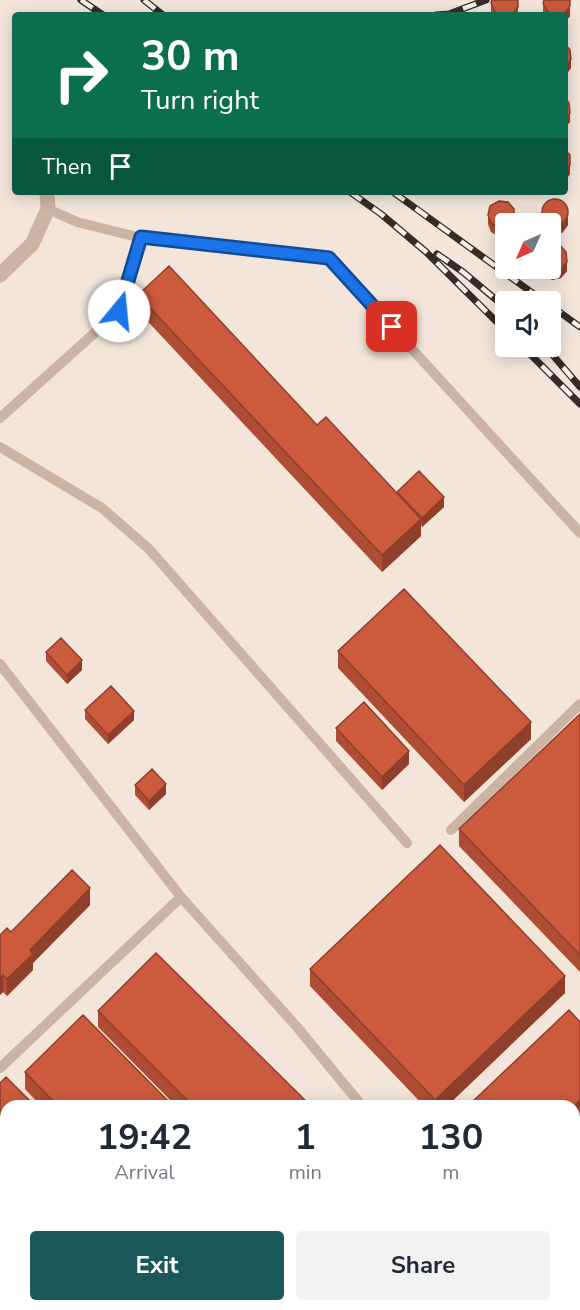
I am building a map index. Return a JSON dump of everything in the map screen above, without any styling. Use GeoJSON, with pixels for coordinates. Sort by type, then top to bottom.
{"type":"FeatureCollection","features":[{"type":"Feature","properties":{"kind":"street"},"geometry":{"type":"LineString","coordinates":[[0,275],[32,244],[48,209],[47,195]]}},
{"type":"Feature","properties":{"kind":"lane"},"geometry":{"type":"LineString","coordinates":[[48,209],[77,222],[141,237],[329,258],[580,533]]}},
{"type":"Feature","properties":{"kind":"lane"},"geometry":{"type":"LineString","coordinates":[[0,418],[119,311],[141,237]]}},
{"type":"Feature","properties":{"kind":"lane"},"geometry":{"type":"LineString","coordinates":[[0,447],[102,508],[149,549],[407,843]]}},
{"type":"Feature","properties":{"kind":"lane"},"geometry":{"type":"LineString","coordinates":[[0,664],[181,897],[297,1027],[357,1100]]}},
{"type":"Feature","properties":{"kind":"lane"},"geometry":{"type":"LineString","coordinates":[[451,830],[580,704]]}},
{"type":"Feature","properties":{"kind":"lane"},"geometry":{"type":"LineString","coordinates":[[0,1068],[181,897]]}},
{"type":"Feature","properties":{"kind":"building"},"geometry":{"type":"Polygon","coordinates":[[[492,0],[518,0],[518,7],[514,12],[495,12],[492,0]]]}},
{"type":"Feature","properties":{"kind":"building"},"geometry":{"type":"Polygon","coordinates":[[[544,0],[570,0],[570,6],[566,12],[549,12],[543,3],[544,0]]]}},
{"type":"Feature","properties":{"kind":"building"},"geometry":{"type":"Polygon","coordinates":[[[568,48],[570,50],[571,59],[568,63],[568,48]]]}},
{"type":"Feature","properties":{"kind":"building"},"geometry":{"type":"Polygon","coordinates":[[[568,153],[570,155],[568,168],[568,153]]]}},
{"type":"Feature","properties":{"kind":"building"},"geometry":{"type":"Polygon","coordinates":[[[550,200],[560,200],[567,207],[567,217],[561,223],[561,213],[542,213],[543,207],[550,200]]]}},
{"type":"Feature","properties":{"kind":"building"},"geometry":{"type":"Polygon","coordinates":[[[499,201],[508,202],[514,209],[514,213],[495,213],[495,226],[491,223],[488,215],[490,206],[499,201]]]}},
{"type":"Feature","properties":{"kind":"building"},"geometry":{"type":"Polygon","coordinates":[[[561,246],[566,252],[567,262],[561,269],[561,246]]]}},
{"type":"Feature","properties":{"kind":"building"},"geometry":{"type":"Polygon","coordinates":[[[169,266],[317,425],[326,417],[421,519],[382,555],[138,295],[169,266]]]}},
{"type":"Feature","properties":{"kind":"building"},"geometry":{"type":"Polygon","coordinates":[[[419,471],[444,497],[422,518],[397,492],[419,471]]]}},
{"type":"Feature","properties":{"kind":"building"},"geometry":{"type":"Polygon","coordinates":[[[404,589],[531,722],[464,785],[338,651],[404,589]]]}},
{"type":"Feature","properties":{"kind":"building"},"geometry":{"type":"Polygon","coordinates":[[[61,638],[82,660],[67,675],[46,652],[61,638]]]}},
{"type":"Feature","properties":{"kind":"building"},"geometry":{"type":"Polygon","coordinates":[[[111,686],[134,711],[108,735],[85,710],[111,686]]]}},
{"type":"Feature","properties":{"kind":"building"},"geometry":{"type":"Polygon","coordinates":[[[364,702],[409,751],[382,777],[336,728],[364,702]]]}},
{"type":"Feature","properties":{"kind":"building"},"geometry":{"type":"Polygon","coordinates":[[[580,714],[580,955],[459,829],[580,714]]]}},
{"type":"Feature","properties":{"kind":"building"},"geometry":{"type":"Polygon","coordinates":[[[152,769],[166,784],[149,801],[135,785],[152,769]]]}},
{"type":"Feature","properties":{"kind":"building"},"geometry":{"type":"Polygon","coordinates":[[[440,845],[565,976],[435,1100],[310,969],[440,845]]]}},
{"type":"Feature","properties":{"kind":"building"},"geometry":{"type":"Polygon","coordinates":[[[72,870],[90,888],[30,950],[33,954],[7,979],[3,975],[0,978],[0,935],[7,928],[11,932],[72,870]]]}},
{"type":"Feature","properties":{"kind":"building"},"geometry":{"type":"Polygon","coordinates":[[[156,953],[305,1100],[187,1100],[98,1011],[156,953]]]}},
{"type":"Feature","properties":{"kind":"building"},"geometry":{"type":"Polygon","coordinates":[[[569,1010],[580,1022],[580,1100],[474,1100],[569,1010]]]}},
{"type":"Feature","properties":{"kind":"building"},"geometry":{"type":"Polygon","coordinates":[[[83,1015],[167,1100],[52,1100],[25,1072],[83,1015]]]}},
{"type":"Feature","properties":{"kind":"building"},"geometry":{"type":"Polygon","coordinates":[[[6,1077],[29,1100],[0,1100],[0,1083],[6,1077]]]}},
{"type":"Feature","properties":{"kind":"railway"},"geometry":{"type":"LineString","coordinates":[[81,0],[99,12]]}},
{"type":"Feature","properties":{"kind":"railway"},"geometry":{"type":"LineString","coordinates":[[144,0],[159,12]]}},
{"type":"Feature","properties":{"kind":"railway"},"geometry":{"type":"LineString","coordinates":[[454,12],[486,0]]}},
{"type":"Feature","properties":{"kind":"railway"},"geometry":{"type":"LineString","coordinates":[[354,195],[425,251],[495,320]]}},
{"type":"Feature","properties":{"kind":"railway"},"geometry":{"type":"LineString","coordinates":[[397,195],[530,291]]}},
{"type":"Feature","properties":{"kind":"railway"},"geometry":{"type":"LineString","coordinates":[[437,254],[495,299]]}},
{"type":"Feature","properties":{"kind":"railway"},"geometry":{"type":"LineString","coordinates":[[561,313],[580,327]]}},
{"type":"Feature","properties":{"kind":"railway"},"geometry":{"type":"LineString","coordinates":[[533,357],[580,404]]}},
{"type":"Feature","properties":{"kind":"railway"},"geometry":{"type":"LineString","coordinates":[[554,357],[580,387]]}},
{"type":"Feature","properties":{"kind":"route"},"geometry":{"type":"LineString","coordinates":[[119,311],[141,237],[329,258],[392,327]]}}]}
